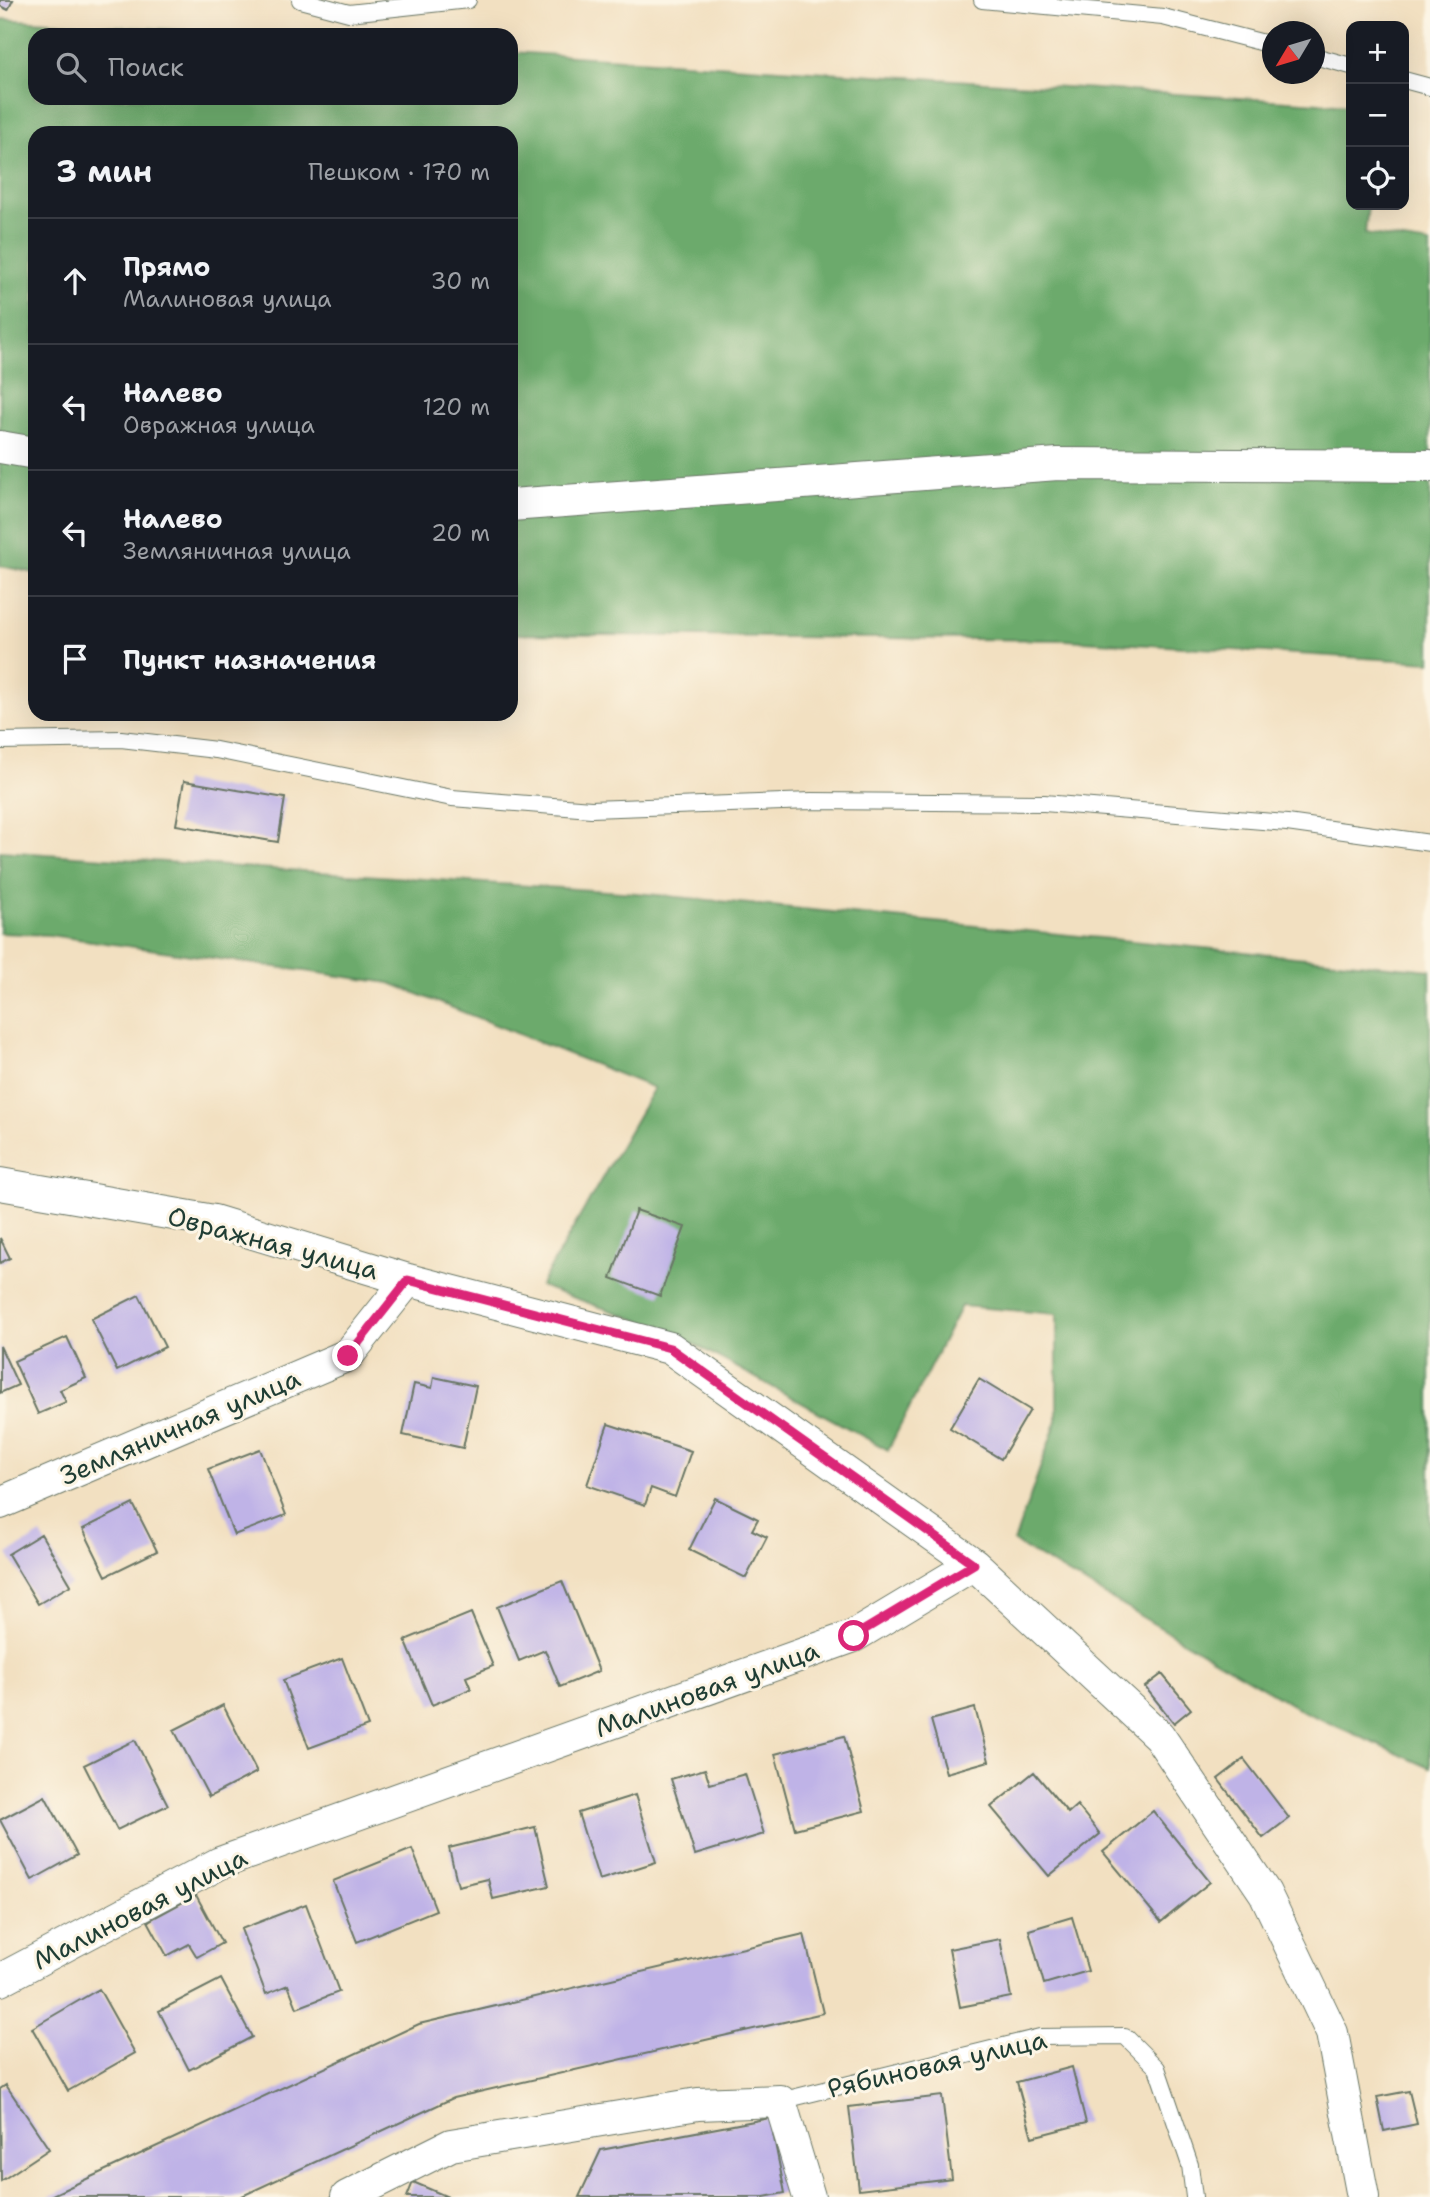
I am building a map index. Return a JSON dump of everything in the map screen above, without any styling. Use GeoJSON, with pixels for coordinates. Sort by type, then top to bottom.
{"type":"FeatureCollection","features":[{"type":"Feature","properties":{"kind":"street"},"geometry":{"type":"LineString","coordinates":[[0,447],[28,452]]}},
{"type":"Feature","properties":{"kind":"street"},"geometry":{"type":"LineString","coordinates":[[518,504],[1058,464],[1430,466]]}},
{"type":"Feature","properties":{"kind":"street","name":"Овражная улица"},"geometry":{"type":"LineString","coordinates":[[0,1184],[214,1220],[408,1280],[670,1348],[974,1564]]}},
{"type":"Feature","properties":{"kind":"street","name":"Земляничная улица"},"geometry":{"type":"LineString","coordinates":[[0,1503],[348,1356],[408,1280]]}},
{"type":"Feature","properties":{"kind":"street"},"geometry":{"type":"LineString","coordinates":[[974,1564],[1159,1736],[1265,1893],[1332,2033],[1363,2197]]}},
{"type":"Feature","properties":{"kind":"street","name":"Малиновая улица"},"geometry":{"type":"LineString","coordinates":[[0,1980],[220,1863],[854,1636],[974,1564]]}},
{"type":"Feature","properties":{"kind":"street"},"geometry":{"type":"LineString","coordinates":[[780,2101],[809,2197]]}},
{"type":"Feature","properties":{"kind":"street","name":"Рябиновая улица"},"geometry":{"type":"LineString","coordinates":[[347,2197],[374,2188],[451,2145],[698,2104],[780,2101]]}},
{"type":"Feature","properties":{"kind":"lane"},"geometry":{"type":"LineString","coordinates":[[300,0],[349,13],[468,0]]}},
{"type":"Feature","properties":{"kind":"lane"},"geometry":{"type":"LineString","coordinates":[[982,0],[1163,17],[1262,42]]}},
{"type":"Feature","properties":{"kind":"lane"},"geometry":{"type":"LineString","coordinates":[[1325,59],[1346,65]]}},
{"type":"Feature","properties":{"kind":"lane"},"geometry":{"type":"LineString","coordinates":[[1409,81],[1430,87]]}},
{"type":"Feature","properties":{"kind":"lane"},"geometry":{"type":"LineString","coordinates":[[0,741],[121,739],[202,748],[452,798],[591,809],[812,801],[1044,803],[1287,822],[1430,843]]}},
{"type":"Feature","properties":{"kind":"lane","name":"Рябиновая улица"},"geometry":{"type":"LineString","coordinates":[[780,2101],[1040,2037],[1125,2036],[1157,2068],[1190,2165],[1194,2197]]}},
{"type":"Feature","properties":{"kind":"green space"},"geometry":{"type":"Polygon","coordinates":[[[0,19],[142,28],[28,28],[28,105],[518,105],[518,52],[1346,105],[1346,210],[1367,210],[1365,234],[1430,244],[1430,662],[1066,640],[518,634],[518,126],[28,126],[28,572],[0,566],[0,19]]]}},
{"type":"Feature","properties":{"kind":"green space"},"geometry":{"type":"Polygon","coordinates":[[[0,851],[636,893],[1430,970],[1430,1768],[1305,1712],[1014,1542],[1057,1420],[1057,1314],[961,1306],[888,1450],[672,1332],[540,1286],[654,1088],[390,983],[49,935],[0,933],[0,851]]]}},
{"type":"Feature","properties":{"kind":"building"},"geometry":{"type":"Polygon","coordinates":[[[0,0],[13,0],[8,10],[0,6],[0,0]]]}},
{"type":"Feature","properties":{"kind":"building"},"geometry":{"type":"Polygon","coordinates":[[[184,781],[285,798],[278,842],[176,825],[184,781]]]}},
{"type":"Feature","properties":{"kind":"building"},"geometry":{"type":"Polygon","coordinates":[[[636,1210],[685,1227],[660,1296],[611,1278],[636,1210]]]}},
{"type":"Feature","properties":{"kind":"building"},"geometry":{"type":"Polygon","coordinates":[[[0,1238],[10,1258],[0,1263],[0,1238]]]}},
{"type":"Feature","properties":{"kind":"building"},"geometry":{"type":"Polygon","coordinates":[[[139,1295],[165,1347],[117,1371],[91,1319],[139,1295]]]}},
{"type":"Feature","properties":{"kind":"building"},"geometry":{"type":"Polygon","coordinates":[[[67,1337],[86,1378],[60,1390],[66,1402],[38,1414],[14,1361],[67,1337]]]}},
{"type":"Feature","properties":{"kind":"building"},"geometry":{"type":"Polygon","coordinates":[[[0,1346],[18,1385],[0,1393],[0,1346]]]}},
{"type":"Feature","properties":{"kind":"building"},"geometry":{"type":"Polygon","coordinates":[[[434,1377],[476,1386],[463,1448],[403,1435],[414,1384],[432,1388],[434,1377]]]}},
{"type":"Feature","properties":{"kind":"building"},"geometry":{"type":"Polygon","coordinates":[[[979,1379],[1030,1410],[1001,1459],[950,1428],[979,1379]]]}},
{"type":"Feature","properties":{"kind":"building"},"geometry":{"type":"Polygon","coordinates":[[[608,1424],[691,1451],[675,1497],[651,1488],[645,1505],[587,1485],[608,1424]]]}},
{"type":"Feature","properties":{"kind":"building"},"geometry":{"type":"Polygon","coordinates":[[[260,1449],[286,1515],[234,1535],[208,1469],[260,1449]]]}},
{"type":"Feature","properties":{"kind":"building"},"geometry":{"type":"Polygon","coordinates":[[[715,1498],[758,1519],[752,1530],[767,1537],[746,1578],[689,1550],[715,1498]]]}},
{"type":"Feature","properties":{"kind":"building"},"geometry":{"type":"Polygon","coordinates":[[[133,1504],[157,1551],[106,1576],[83,1529],[133,1504]]]}},
{"type":"Feature","properties":{"kind":"building"},"geometry":{"type":"Polygon","coordinates":[[[41,1534],[71,1585],[38,1604],[8,1554],[41,1534]]]}},
{"type":"Feature","properties":{"kind":"building"},"geometry":{"type":"Polygon","coordinates":[[[562,1581],[599,1671],[560,1687],[545,1650],[519,1661],[497,1607],[562,1581]]]}},
{"type":"Feature","properties":{"kind":"building"},"geometry":{"type":"Polygon","coordinates":[[[471,1613],[493,1666],[466,1677],[471,1689],[432,1705],[405,1640],[471,1613]]]}},
{"type":"Feature","properties":{"kind":"building"},"geometry":{"type":"Polygon","coordinates":[[[342,1658],[368,1726],[309,1748],[283,1680],[342,1658]]]}},
{"type":"Feature","properties":{"kind":"building"},"geometry":{"type":"Polygon","coordinates":[[[1162,1674],[1191,1709],[1174,1723],[1145,1687],[1162,1674]]]}},
{"type":"Feature","properties":{"kind":"building"},"geometry":{"type":"Polygon","coordinates":[[[223,1705],[257,1772],[209,1797],[174,1730],[223,1705]]]}},
{"type":"Feature","properties":{"kind":"building"},"geometry":{"type":"Polygon","coordinates":[[[975,1708],[989,1761],[946,1773],[931,1720],[975,1708]]]}},
{"type":"Feature","properties":{"kind":"building"},"geometry":{"type":"Polygon","coordinates":[[[844,1736],[864,1811],[795,1829],[775,1754],[844,1736]]]}},
{"type":"Feature","properties":{"kind":"building"},"geometry":{"type":"Polygon","coordinates":[[[135,1740],[168,1805],[117,1830],[84,1765],[135,1740]]]}},
{"type":"Feature","properties":{"kind":"building"},"geometry":{"type":"Polygon","coordinates":[[[1244,1759],[1289,1818],[1263,1838],[1218,1779],[1244,1759]]]}},
{"type":"Feature","properties":{"kind":"building"},"geometry":{"type":"Polygon","coordinates":[[[705,1769],[710,1784],[745,1774],[764,1834],[695,1855],[671,1779],[705,1769]]]}},
{"type":"Feature","properties":{"kind":"building"},"geometry":{"type":"Polygon","coordinates":[[[1034,1772],[1068,1813],[1077,1805],[1100,1834],[1049,1876],[991,1807],[1034,1772]]]}},
{"type":"Feature","properties":{"kind":"building"},"geometry":{"type":"Polygon","coordinates":[[[635,1795],[656,1862],[599,1880],[578,1813],[635,1795]]]}},
{"type":"Feature","properties":{"kind":"building"},"geometry":{"type":"Polygon","coordinates":[[[45,1796],[77,1855],[32,1880],[0,1820],[45,1796]]]}},
{"type":"Feature","properties":{"kind":"building"},"geometry":{"type":"Polygon","coordinates":[[[1153,1811],[1210,1882],[1161,1922],[1103,1852],[1153,1811]]]}},
{"type":"Feature","properties":{"kind":"building"},"geometry":{"type":"Polygon","coordinates":[[[535,1827],[549,1886],[493,1899],[488,1879],[458,1886],[449,1848],[535,1827]]]}},
{"type":"Feature","properties":{"kind":"building"},"geometry":{"type":"Polygon","coordinates":[[[412,1849],[436,1910],[357,1942],[333,1881],[412,1849]]]}},
{"type":"Feature","properties":{"kind":"building"},"geometry":{"type":"Polygon","coordinates":[[[196,1895],[222,1943],[197,1957],[189,1944],[167,1956],[148,1921],[196,1895]]]}},
{"type":"Feature","properties":{"kind":"building"},"geometry":{"type":"Polygon","coordinates":[[[306,1904],[339,1992],[297,2008],[288,1985],[266,1994],[241,1929],[306,1904]]]}},
{"type":"Feature","properties":{"kind":"building"},"geometry":{"type":"Polygon","coordinates":[[[1072,1917],[1088,1971],[1044,1984],[1029,1930],[1072,1917]]]}},
{"type":"Feature","properties":{"kind":"building"},"geometry":{"type":"Polygon","coordinates":[[[804,1934],[823,2013],[453,2098],[240,2197],[48,2197],[419,2024],[804,1934]]]}},
{"type":"Feature","properties":{"kind":"building"},"geometry":{"type":"Polygon","coordinates":[[[1000,1939],[1011,1997],[960,2007],[949,1949],[1000,1939]]]}},
{"type":"Feature","properties":{"kind":"building"},"geometry":{"type":"Polygon","coordinates":[[[221,1979],[252,2037],[189,2070],[159,2011],[221,1979]]]}},
{"type":"Feature","properties":{"kind":"building"},"geometry":{"type":"Polygon","coordinates":[[[99,1989],[135,2053],[68,2091],[32,2028],[99,1989]]]}},
{"type":"Feature","properties":{"kind":"building"},"geometry":{"type":"Polygon","coordinates":[[[1072,2067],[1086,2123],[1032,2137],[1017,2082],[1072,2067]]]}},
{"type":"Feature","properties":{"kind":"building"},"geometry":{"type":"Polygon","coordinates":[[[6,2085],[49,2149],[1,2181],[0,2089],[6,2085]]]}},
{"type":"Feature","properties":{"kind":"building"},"geometry":{"type":"Polygon","coordinates":[[[1409,2091],[1417,2124],[1384,2131],[1377,2097],[1409,2091]]]}},
{"type":"Feature","properties":{"kind":"building"},"geometry":{"type":"Polygon","coordinates":[[[942,2096],[952,2179],[859,2190],[849,2107],[942,2096]]]}},
{"type":"Feature","properties":{"kind":"building"},"geometry":{"type":"Polygon","coordinates":[[[770,2118],[785,2193],[764,2197],[579,2197],[601,2150],[770,2118]]]}},
{"type":"Feature","properties":{"kind":"building"},"geometry":{"type":"Polygon","coordinates":[[[413,2182],[448,2197],[407,2197],[413,2182]]]}},
{"type":"Feature","properties":{"kind":"route"},"geometry":{"type":"LineString","coordinates":[[348,1356],[408,1280],[670,1348],[974,1564],[854,1636]]}}]}
